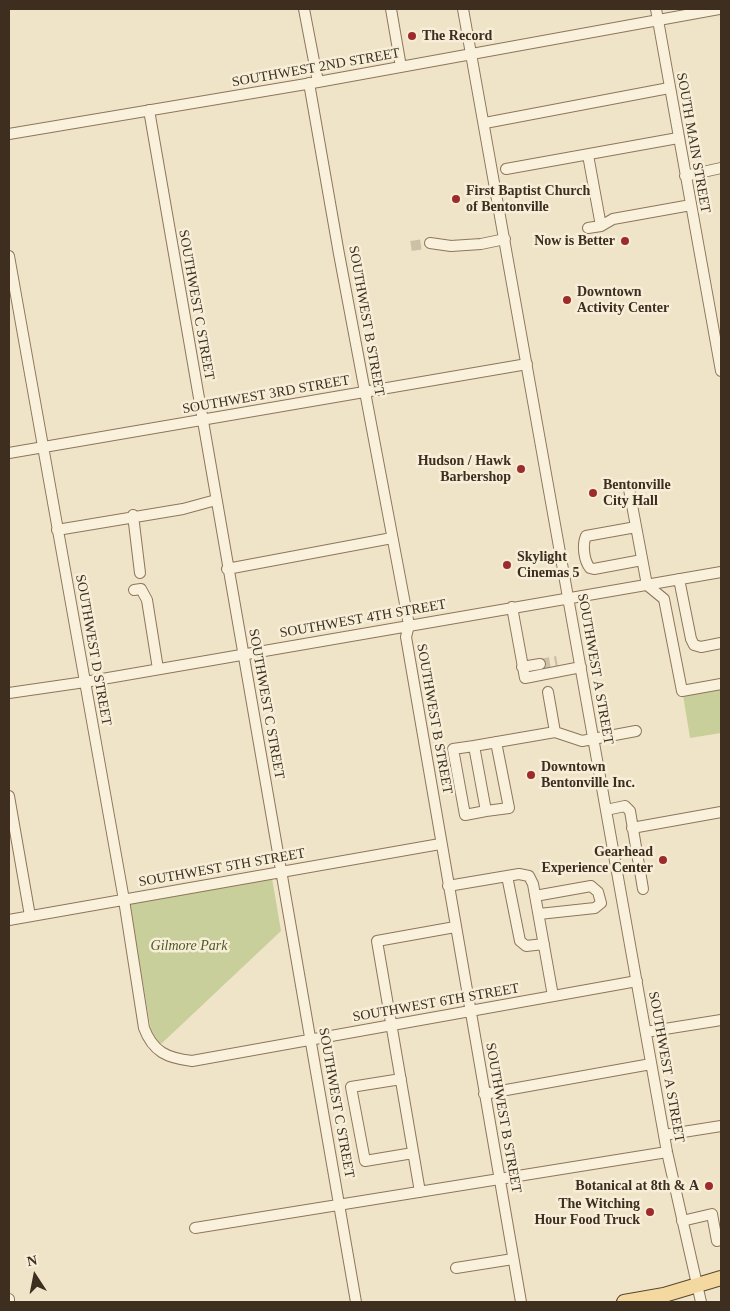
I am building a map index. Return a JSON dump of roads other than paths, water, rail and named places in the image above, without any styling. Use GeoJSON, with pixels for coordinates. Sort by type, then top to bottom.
{"type":"FeatureCollection","features":[{"type":"Feature","properties":{"kind":"main road"},"geometry":{"type":"LineString","coordinates":[[624,1302],[698,1286],[721,1278]]}},
{"type":"Feature","properties":{"kind":"street","name":"SOUTHWEST B STREET"},"geometry":{"type":"LineString","coordinates":[[304,9],[314,82],[365,392],[409,625],[406,637],[440,844],[521,1302]]}},
{"type":"Feature","properties":{"kind":"street"},"geometry":{"type":"LineString","coordinates":[[391,9],[401,67]]}},
{"type":"Feature","properties":{"kind":"street","name":"SOUTHWEST A STREET"},"geometry":{"type":"LineString","coordinates":[[464,9],[667,1152],[701,1302]]}},
{"type":"Feature","properties":{"kind":"street","name":"SOUTH MAIN STREET"},"geometry":{"type":"LineString","coordinates":[[656,9],[656,20],[690,205],[718,330],[721,371]]}},
{"type":"Feature","properties":{"kind":"street","name":"SOUTHWEST 2ND STREET"},"geometry":{"type":"LineString","coordinates":[[9,134],[401,67],[719,9]]}},
{"type":"Feature","properties":{"kind":"street"},"geometry":{"type":"LineString","coordinates":[[485,123],[669,88]]}},
{"type":"Feature","properties":{"kind":"street","name":"SOUTHWEST C STREET"},"geometry":{"type":"LineString","coordinates":[[148,110],[356,1302]]}},
{"type":"Feature","properties":{"kind":"street"},"geometry":{"type":"LineString","coordinates":[[506,169],[582,158],[678,138]]}},
{"type":"Feature","properties":{"kind":"street"},"geometry":{"type":"LineString","coordinates":[[582,158],[601,226]]}},
{"type":"Feature","properties":{"kind":"street"},"geometry":{"type":"LineString","coordinates":[[685,176],[721,168]]}},
{"type":"Feature","properties":{"kind":"street"},"geometry":{"type":"LineString","coordinates":[[588,228],[601,226],[613,219],[690,205]]}},
{"type":"Feature","properties":{"kind":"street"},"geometry":{"type":"LineString","coordinates":[[430,243],[451,246],[481,244],[505,239]]}},
{"type":"Feature","properties":{"kind":"street","name":"SOUTHWEST D STREET"},"geometry":{"type":"LineString","coordinates":[[9,256],[124,900],[144,1028],[154,1047]]}},
{"type":"Feature","properties":{"kind":"street","name":"SOUTHWEST 3RD STREET"},"geometry":{"type":"LineString","coordinates":[[9,453],[527,364]]}},
{"type":"Feature","properties":{"kind":"street"},"geometry":{"type":"LineString","coordinates":[[629,489],[647,585],[664,599],[682,691],[721,684]]}},
{"type":"Feature","properties":{"kind":"street"},"geometry":{"type":"LineString","coordinates":[[57,530],[133,515],[183,509],[216,500]]}},
{"type":"Feature","properties":{"kind":"street"},"geometry":{"type":"LineString","coordinates":[[133,515],[140,573]]}},
{"type":"Feature","properties":{"kind":"street"},"geometry":{"type":"LineString","coordinates":[[636,527],[586,536],[583,542],[586,562],[590,568],[594,569],[642,560]]}},
{"type":"Feature","properties":{"kind":"street"},"geometry":{"type":"LineString","coordinates":[[227,569],[392,538]]}},
{"type":"Feature","properties":{"kind":"street","name":"SOUTHWEST 4TH STREET"},"geometry":{"type":"LineString","coordinates":[[9,693],[244,655],[721,572]]}},
{"type":"Feature","properties":{"kind":"street"},"geometry":{"type":"LineString","coordinates":[[679,579],[691,639],[694,645],[701,647],[721,643]]}},
{"type":"Feature","properties":{"kind":"street"},"geometry":{"type":"LineString","coordinates":[[134,590],[141,589],[147,600],[158,669]]}},
{"type":"Feature","properties":{"kind":"street"},"geometry":{"type":"LineString","coordinates":[[512,607],[525,678],[581,668]]}},
{"type":"Feature","properties":{"kind":"street"},"geometry":{"type":"LineString","coordinates":[[557,661],[568,670]]}},
{"type":"Feature","properties":{"kind":"street"},"geometry":{"type":"LineString","coordinates":[[522,667],[540,664]]}},
{"type":"Feature","properties":{"kind":"street"},"geometry":{"type":"LineString","coordinates":[[548,692],[555,732]]}},
{"type":"Feature","properties":{"kind":"street"},"geometry":{"type":"LineString","coordinates":[[496,742],[509,808],[465,815],[453,749],[555,732],[582,741],[636,731]]}},
{"type":"Feature","properties":{"kind":"street"},"geometry":{"type":"LineString","coordinates":[[474,746],[486,811]]}},
{"type":"Feature","properties":{"kind":"street"},"geometry":{"type":"LineString","coordinates":[[9,796],[30,916]]}},
{"type":"Feature","properties":{"kind":"street"},"geometry":{"type":"LineString","coordinates":[[606,810],[624,806],[630,811],[643,889]]}},
{"type":"Feature","properties":{"kind":"street"},"geometry":{"type":"LineString","coordinates":[[632,828],[721,812]]}},
{"type":"Feature","properties":{"kind":"street","name":"SOUTHWEST 5TH STREET"},"geometry":{"type":"LineString","coordinates":[[9,920],[440,844]]}},
{"type":"Feature","properties":{"kind":"street"},"geometry":{"type":"LineString","coordinates":[[448,886],[519,874],[529,876],[539,914],[553,996]]}},
{"type":"Feature","properties":{"kind":"street"},"geometry":{"type":"LineString","coordinates":[[507,876],[520,941],[531,947],[544,944]]}},
{"type":"Feature","properties":{"kind":"street"},"geometry":{"type":"LineString","coordinates":[[535,896],[591,886],[595,888],[600,897],[600,906],[595,908],[539,914]]}},
{"type":"Feature","properties":{"kind":"street"},"geometry":{"type":"LineString","coordinates":[[420,1192],[377,941],[455,927]]}},
{"type":"Feature","properties":{"kind":"street","name":"SOUTHWEST 6TH STREET"},"geometry":{"type":"LineString","coordinates":[[154,1047],[176,1059],[192,1061],[636,981]]}},
{"type":"Feature","properties":{"kind":"street"},"geometry":{"type":"LineString","coordinates":[[646,1032],[721,1020]]}},
{"type":"Feature","properties":{"kind":"street"},"geometry":{"type":"LineString","coordinates":[[484,1094],[651,1064]]}},
{"type":"Feature","properties":{"kind":"street"},"geometry":{"type":"LineString","coordinates":[[401,1078],[351,1087],[365,1161],[414,1154]]}},
{"type":"Feature","properties":{"kind":"street"},"geometry":{"type":"LineString","coordinates":[[664,1135],[721,1126]]}},
{"type":"Feature","properties":{"kind":"street"},"geometry":{"type":"LineString","coordinates":[[195,1228],[667,1152]]}},
{"type":"Feature","properties":{"kind":"street"},"geometry":{"type":"LineString","coordinates":[[682,1221],[712,1214],[717,1241],[721,1240]]}},
{"type":"Feature","properties":{"kind":"street"},"geometry":{"type":"LineString","coordinates":[[456,1268],[513,1259]]}},
{"type":"Feature","properties":{"kind":"tunnel"},"geometry":{"type":"LineString","coordinates":[[411,246],[430,243]]}},
{"type":"Feature","properties":{"kind":"tunnel"},"geometry":{"type":"LineString","coordinates":[[540,664],[557,661]]}},
{"type":"Feature","properties":{"kind":"place","name":"The Record"},"geometry":{"type":"Point","coordinates":[412,36]}},
{"type":"Feature","properties":{"kind":"place","name":"First Baptist Church of Bentonville"},"geometry":{"type":"Point","coordinates":[456,199]}},
{"type":"Feature","properties":{"kind":"place","name":"Now is Better"},"geometry":{"type":"Point","coordinates":[625,241]}},
{"type":"Feature","properties":{"kind":"place","name":"Downtown Activity Center"},"geometry":{"type":"Point","coordinates":[567,300]}},
{"type":"Feature","properties":{"kind":"place","name":"Hudson / Hawk Barbershop"},"geometry":{"type":"Point","coordinates":[521,469]}},
{"type":"Feature","properties":{"kind":"place","name":"Bentonville City Hall"},"geometry":{"type":"Point","coordinates":[593,493]}},
{"type":"Feature","properties":{"kind":"place","name":"Skylight Cinemas 5"},"geometry":{"type":"Point","coordinates":[507,565]}},
{"type":"Feature","properties":{"kind":"place","name":"Downtown Bentonville Inc."},"geometry":{"type":"Point","coordinates":[531,775]}},
{"type":"Feature","properties":{"kind":"place","name":"Gearhead Experience Center"},"geometry":{"type":"Point","coordinates":[663,860]}},
{"type":"Feature","properties":{"kind":"place","name":"Botanical at 8th & A"},"geometry":{"type":"Point","coordinates":[709,1186]}},
{"type":"Feature","properties":{"kind":"place","name":"The Witching Hour Food Truck"},"geometry":{"type":"Point","coordinates":[650,1212]}},
{"type":"Feature","properties":{"kind":"park label","name":"Gilmore Park"},"geometry":{"type":"Point","coordinates":[189,946]}}]}
